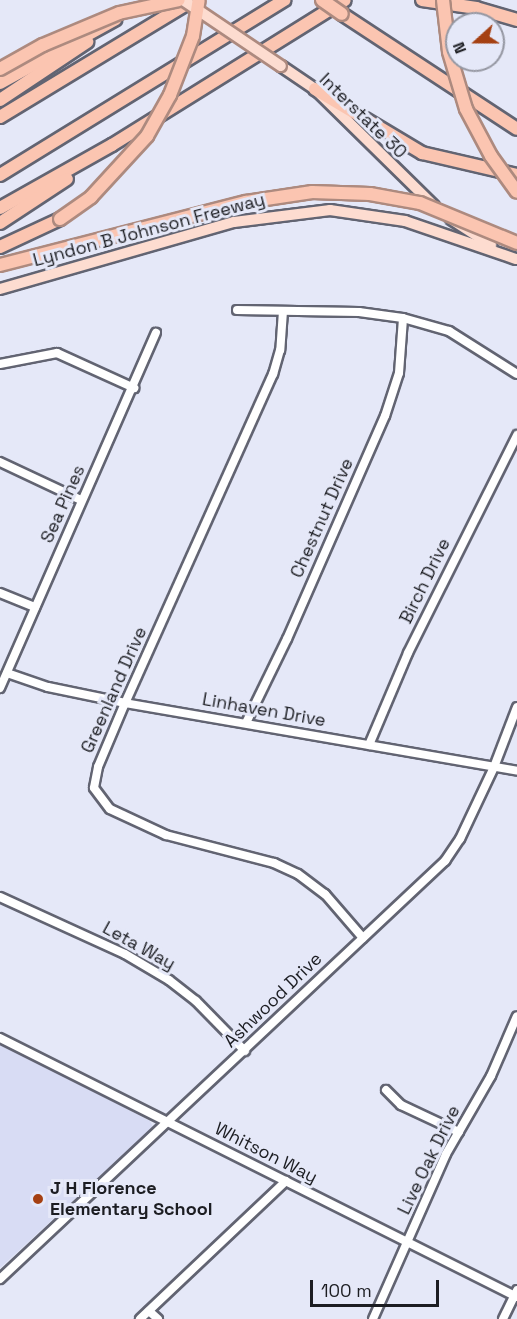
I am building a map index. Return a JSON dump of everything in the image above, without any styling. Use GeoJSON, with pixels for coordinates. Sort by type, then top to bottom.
{"type":"FeatureCollection","features":[{"type":"Feature","properties":{"kind":"highway"},"geometry":{"type":"LineString","coordinates":[[0,100],[148,0]]}},
{"type":"Feature","properties":{"kind":"highway"},"geometry":{"type":"LineString","coordinates":[[0,69],[44,45],[119,14],[181,0]]}},
{"type":"Feature","properties":{"kind":"highway"},"geometry":{"type":"LineString","coordinates":[[0,117],[193,0]]}},
{"type":"Feature","properties":{"kind":"highway"},"geometry":{"type":"LineString","coordinates":[[0,247],[60,219],[91,197],[147,136],[170,95],[193,36],[199,0]]}},
{"type":"Feature","properties":{"kind":"highway"},"geometry":{"type":"LineString","coordinates":[[0,175],[284,0]]}},
{"type":"Feature","properties":{"kind":"highway"},"geometry":{"type":"LineString","coordinates":[[322,0],[517,129]]}},
{"type":"Feature","properties":{"kind":"highway"},"geometry":{"type":"LineString","coordinates":[[0,208],[88,159],[345,0]]}},
{"type":"Feature","properties":{"kind":"highway"},"geometry":{"type":"LineString","coordinates":[[422,0],[476,8],[517,20]]}},
{"type":"Feature","properties":{"kind":"highway"},"geometry":{"type":"LineString","coordinates":[[443,0],[449,51],[466,109],[491,156],[517,192]]}},
{"type":"Feature","properties":{"kind":"highway"},"geometry":{"type":"LineString","coordinates":[[0,82],[114,21]]}},
{"type":"Feature","properties":{"kind":"highway"},"geometry":{"type":"LineString","coordinates":[[315,89],[422,153],[517,175]]}},
{"type":"Feature","properties":{"kind":"highway"},"geometry":{"type":"LineString","coordinates":[[0,223],[71,177],[88,159]]}},
{"type":"Feature","properties":{"kind":"highway"},"geometry":{"type":"LineString","coordinates":[[0,265],[246,202],[312,192],[370,194],[420,203],[517,243]]}},
{"type":"Feature","properties":{"kind":"main road","name":"Interstate 30"},"geometry":{"type":"LineString","coordinates":[[181,0],[315,89],[422,197],[472,234],[517,259]]}},
{"type":"Feature","properties":{"kind":"main road","name":"Lyndon B Johnson Freeway"},"geometry":{"type":"LineString","coordinates":[[0,289],[234,222],[330,210],[405,221],[517,259]]}},
{"type":"Feature","properties":{"kind":"street"},"geometry":{"type":"LineString","coordinates":[[237,310],[359,312],[403,318],[448,331],[517,374]]}},
{"type":"Feature","properties":{"kind":"street","name":"Greenland Drive"},"geometry":{"type":"LineString","coordinates":[[283,311],[280,350],[273,374],[125,703],[93,782],[103,803],[166,835],[287,868],[325,894],[363,938]]}},
{"type":"Feature","properties":{"kind":"street","name":"Chestnut Drive"},"geometry":{"type":"LineString","coordinates":[[246,723],[287,639],[385,416],[399,373],[403,318]]}},
{"type":"Feature","properties":{"kind":"street","name":"Sea Pines"},"geometry":{"type":"LineString","coordinates":[[0,688],[81,500],[134,388],[156,333]]}},
{"type":"Feature","properties":{"kind":"street"},"geometry":{"type":"LineString","coordinates":[[0,364],[57,353],[134,388]]}},
{"type":"Feature","properties":{"kind":"street","name":"Birch Drive"},"geometry":{"type":"LineString","coordinates":[[369,745],[408,653],[517,435]]}},
{"type":"Feature","properties":{"kind":"street"},"geometry":{"type":"LineString","coordinates":[[0,462],[81,500]]}},
{"type":"Feature","properties":{"kind":"street"},"geometry":{"type":"LineString","coordinates":[[0,593],[35,607]]}},
{"type":"Feature","properties":{"kind":"street","name":"Linhaven Drive"},"geometry":{"type":"LineString","coordinates":[[7,673],[125,703],[517,771]]}},
{"type":"Feature","properties":{"kind":"street","name":"Ashwood Drive"},"geometry":{"type":"LineString","coordinates":[[0,1280],[170,1123],[453,852],[494,767],[517,707]]}},
{"type":"Feature","properties":{"kind":"street","name":"Leta Way"},"geometry":{"type":"LineString","coordinates":[[0,897],[125,954],[168,980],[196,1002],[245,1051]]}},
{"type":"Feature","properties":{"kind":"street","name":"Live Oak Drive"},"geometry":{"type":"LineString","coordinates":[[373,1319],[459,1132],[491,1076],[517,1016]]}},
{"type":"Feature","properties":{"kind":"street","name":"Whitson Way"},"geometry":{"type":"LineString","coordinates":[[0,1038],[407,1244],[516,1294]]}},
{"type":"Feature","properties":{"kind":"street"},"geometry":{"type":"LineString","coordinates":[[386,1090],[401,1105],[459,1132]]}},
{"type":"Feature","properties":{"kind":"street"},"geometry":{"type":"LineString","coordinates":[[140,1319],[286,1181]]}},
{"type":"Feature","properties":{"kind":"street"},"geometry":{"type":"LineString","coordinates":[[503,1319],[516,1294]]}},
{"type":"Feature","properties":{"kind":"street"},"geometry":{"type":"LineString","coordinates":[[149,1311],[158,1319]]}},
{"type":"Feature","properties":{"kind":"shaded area","name":"J H Florence Elementary School"},"geometry":{"type":"Polygon","coordinates":[[[0,1043],[150,1121],[153,1127],[0,1268],[0,1043]]]}},
{"type":"Feature","properties":{"kind":"place","name":"J H Florence Elementary School"},"geometry":{"type":"Point","coordinates":[38,1199]}}]}
